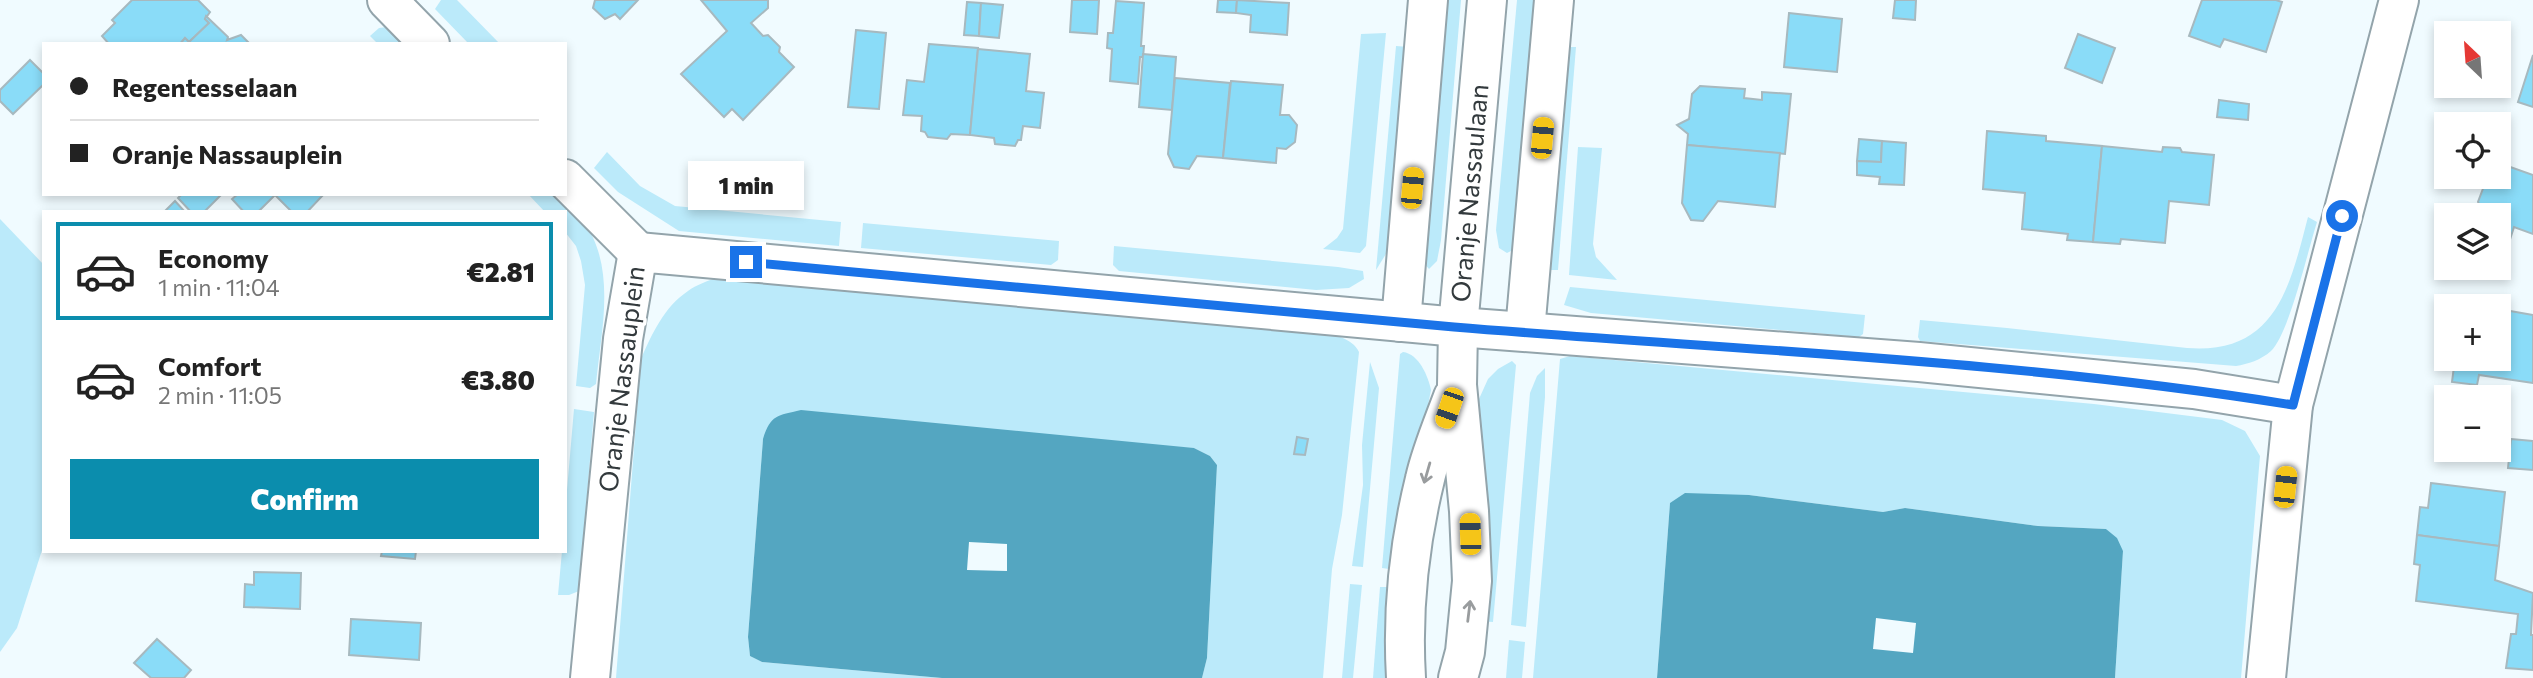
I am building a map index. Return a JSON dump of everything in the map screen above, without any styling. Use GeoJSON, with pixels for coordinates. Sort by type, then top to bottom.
{"type":"FeatureCollection","features":[{"type":"Feature","properties":{"kind":"street"},"geometry":{"type":"LineString","coordinates":[[387,0],[428,42]]}},
{"type":"Feature","properties":{"kind":"street"},"geometry":{"type":"LineString","coordinates":[[1401,322],[1428,0]]}},
{"type":"Feature","properties":{"kind":"street","name":"Oranje Nassaulaan"},"geometry":{"type":"LineString","coordinates":[[1458,678],[1465,652],[1472,581],[1469,511],[1457,385],[1458,327],[1487,0]]}},
{"type":"Feature","properties":{"kind":"street"},"geometry":{"type":"LineString","coordinates":[[1525,331],[1554,0]]}},
{"type":"Feature","properties":{"kind":"street"},"geometry":{"type":"LineString","coordinates":[[2266,678],[2293,405],[2399,0]]}},
{"type":"Feature","properties":{"kind":"street"},"geometry":{"type":"LineString","coordinates":[[567,181],[638,252]]}},
{"type":"Feature","properties":{"kind":"street","name":"Oranje Nassauplein"},"geometry":{"type":"LineString","coordinates":[[590,678],[623,339],[638,252],[1458,327],[1919,362],[2180,387],[2293,405]]}},
{"type":"Feature","properties":{"kind":"street","name":"Oranje Nassaulaan"},"geometry":{"type":"LineString","coordinates":[[1406,678],[1403,639],[1407,579],[1420,503],[1425,478],[1457,385]]}},
{"type":"Feature","properties":{"kind":"shaded area"},"geometry":{"type":"Polygon","coordinates":[[[441,0],[457,0],[498,42],[467,42],[435,9],[441,0]]]}},
{"type":"Feature","properties":{"kind":"shaded area"},"geometry":{"type":"Polygon","coordinates":[[[1441,0],[1461,0],[1441,240],[1437,261],[1429,269],[1419,257],[1441,0]]]}},
{"type":"Feature","properties":{"kind":"shaded area"},"geometry":{"type":"Polygon","coordinates":[[[1517,0],[1536,0],[1515,249],[1507,253],[1499,248],[1496,230],[1517,0]]]}},
{"type":"Feature","properties":{"kind":"shaded area"},"geometry":{"type":"Polygon","coordinates":[[[387,27],[406,42],[376,42],[370,36],[379,28],[387,27]]]}},
{"type":"Feature","properties":{"kind":"shaded area"},"geometry":{"type":"Polygon","coordinates":[[[1386,33],[1366,246],[1360,253],[1323,249],[1337,238],[1343,229],[1361,34],[1386,33]]]}},
{"type":"Feature","properties":{"kind":"shaded area"},"geometry":{"type":"Polygon","coordinates":[[[1396,46],[1409,47],[1389,249],[1376,270],[1396,46]]]}},
{"type":"Feature","properties":{"kind":"shaded area"},"geometry":{"type":"Polygon","coordinates":[[[1563,47],[1576,47],[1558,270],[1543,270],[1563,47]]]}},
{"type":"Feature","properties":{"kind":"shaded area"},"geometry":{"type":"Polygon","coordinates":[[[1578,147],[1602,148],[1593,244],[1596,257],[1617,280],[1569,275],[1578,147]]]}},
{"type":"Feature","properties":{"kind":"shaded area"},"geometry":{"type":"Polygon","coordinates":[[[607,152],[640,186],[675,206],[841,222],[839,246],[679,231],[618,192],[594,168],[607,152]]]}},
{"type":"Feature","properties":{"kind":"shaded area"},"geometry":{"type":"Polygon","coordinates":[[[530,196],[560,196],[584,222],[594,240],[600,260],[604,280],[603,322],[596,384],[590,388],[576,386],[585,285],[581,261],[576,246],[567,235],[567,210],[543,210],[530,196]]]}},
{"type":"Feature","properties":{"kind":"shaded area"},"geometry":{"type":"Polygon","coordinates":[[[2308,217],[2317,222],[2285,328],[2271,351],[2250,363],[2236,366],[1920,341],[1918,337],[1920,320],[2187,348],[2217,347],[2241,340],[2260,328],[2285,291],[2308,217]]]}},
{"type":"Feature","properties":{"kind":"shaded area"},"geometry":{"type":"Polygon","coordinates":[[[0,219],[42,263],[42,550],[17,628],[0,652],[0,219]]]}},
{"type":"Feature","properties":{"kind":"shaded area"},"geometry":{"type":"Polygon","coordinates":[[[863,223],[1059,241],[1058,260],[1051,265],[861,248],[863,223]]]}},
{"type":"Feature","properties":{"kind":"shaded area"},"geometry":{"type":"Polygon","coordinates":[[[1114,246],[1338,267],[1363,271],[1364,279],[1349,288],[1316,290],[1119,271],[1113,265],[1114,246]]]}},
{"type":"Feature","properties":{"kind":"shaded area"},"geometry":{"type":"Polygon","coordinates":[[[718,277],[1318,330],[1352,343],[1359,352],[1342,515],[1332,569],[1323,678],[1202,678],[1207,658],[1217,465],[1210,456],[1194,448],[763,439],[748,637],[750,656],[762,662],[942,678],[616,678],[641,359],[654,331],[672,305],[691,289],[718,277]]]}},
{"type":"Feature","properties":{"kind":"shaded area"},"geometry":{"type":"Polygon","coordinates":[[[1570,287],[1865,315],[1863,334],[1859,337],[1591,313],[1564,305],[1570,287]]]}},
{"type":"Feature","properties":{"kind":"shaded area"},"geometry":{"type":"Polygon","coordinates":[[[1403,352],[1418,361],[1431,390],[1396,570],[1382,568],[1400,354],[1403,352]]]}},
{"type":"Feature","properties":{"kind":"shaded area"},"geometry":{"type":"Polygon","coordinates":[[[1570,356],[2094,404],[2222,420],[2245,431],[2260,456],[2241,678],[2115,678],[2123,551],[2106,529],[2038,526],[1905,508],[1883,512],[1749,495],[1670,503],[1657,678],[1533,678],[1560,359],[1570,356]]]}},
{"type":"Feature","properties":{"kind":"shaded area"},"geometry":{"type":"Polygon","coordinates":[[[1512,361],[1516,365],[1493,622],[1479,621],[1479,399],[1488,379],[1512,361]]]}},
{"type":"Feature","properties":{"kind":"shaded area"},"geometry":{"type":"Polygon","coordinates":[[[1370,362],[1379,388],[1363,567],[1352,566],[1363,485],[1362,445],[1370,362]]]}},
{"type":"Feature","properties":{"kind":"shaded area"},"geometry":{"type":"Polygon","coordinates":[[[1545,368],[1545,397],[1526,627],[1511,625],[1530,393],[1537,376],[1545,368]]]}},
{"type":"Feature","properties":{"kind":"shaded area"},"geometry":{"type":"Polygon","coordinates":[[[574,409],[594,412],[579,591],[558,595],[562,553],[567,553],[567,490],[574,409]]]}},
{"type":"Feature","properties":{"kind":"shaded area"},"geometry":{"type":"Polygon","coordinates":[[[801,410],[1194,448],[1210,456],[1217,465],[1207,658],[1202,678],[942,678],[762,662],[750,656],[748,637],[763,439],[772,420],[801,410]],[[969,542],[967,570],[1007,571],[1007,544],[969,542]]]}},
{"type":"Feature","properties":{"kind":"shaded area"},"geometry":{"type":"Polygon","coordinates":[[[1685,493],[1749,495],[1883,512],[1905,508],[2038,526],[2106,529],[2117,538],[2123,551],[2115,678],[1657,678],[1670,503],[1685,493]],[[1876,618],[1873,649],[1913,653],[1916,623],[1876,618]]]}},
{"type":"Feature","properties":{"kind":"shaded area"},"geometry":{"type":"Polygon","coordinates":[[[1350,584],[1362,585],[1353,678],[1342,678],[1350,584]]]}},
{"type":"Feature","properties":{"kind":"shaded area"},"geometry":{"type":"Polygon","coordinates":[[[1380,587],[1394,587],[1392,678],[1373,678],[1380,587]]]}},
{"type":"Feature","properties":{"kind":"shaded area"},"geometry":{"type":"Polygon","coordinates":[[[1509,640],[1525,642],[1522,678],[1506,678],[1509,640]]]}},
{"type":"Feature","properties":{"kind":"building"},"geometry":{"type":"Polygon","coordinates":[[[132,0],[198,0],[210,12],[205,19],[209,23],[189,42],[185,38],[182,42],[107,42],[102,36],[115,23],[112,20],[132,0]]]}},
{"type":"Feature","properties":{"kind":"building"},"geometry":{"type":"Polygon","coordinates":[[[595,0],[638,0],[620,19],[615,14],[605,19],[593,8],[595,0]]]}},
{"type":"Feature","properties":{"kind":"building"},"geometry":{"type":"Polygon","coordinates":[[[701,0],[768,0],[768,8],[751,23],[763,36],[768,35],[780,47],[779,52],[794,67],[743,120],[732,109],[724,117],[681,74],[727,31],[701,0]]]}},
{"type":"Feature","properties":{"kind":"building"},"geometry":{"type":"Polygon","coordinates":[[[1072,0],[1099,0],[1097,34],[1070,32],[1072,0]]]}},
{"type":"Feature","properties":{"kind":"building"},"geometry":{"type":"Polygon","coordinates":[[[1218,0],[1237,0],[1236,13],[1217,12],[1218,0]]]}},
{"type":"Feature","properties":{"kind":"building"},"geometry":{"type":"Polygon","coordinates":[[[1237,0],[1289,3],[1287,35],[1250,32],[1251,15],[1236,13],[1237,0]]]}},
{"type":"Feature","properties":{"kind":"building"},"geometry":{"type":"Polygon","coordinates":[[[1895,0],[1916,0],[1915,20],[1893,18],[1895,0]]]}},
{"type":"Feature","properties":{"kind":"building"},"geometry":{"type":"Polygon","coordinates":[[[2202,0],[2282,2],[2266,52],[2224,39],[2220,47],[2189,36],[2202,0]]]}},
{"type":"Feature","properties":{"kind":"building"},"geometry":{"type":"Polygon","coordinates":[[[1116,1],[1144,3],[1141,46],[1144,46],[1143,57],[1140,57],[1138,84],[1110,81],[1112,49],[1107,48],[1108,33],[1113,33],[1116,1]]]}},
{"type":"Feature","properties":{"kind":"building"},"geometry":{"type":"Polygon","coordinates":[[[967,2],[981,3],[979,36],[964,35],[967,2]]]}},
{"type":"Feature","properties":{"kind":"building"},"geometry":{"type":"Polygon","coordinates":[[[981,3],[1003,5],[999,38],[979,36],[981,3]]]}},
{"type":"Feature","properties":{"kind":"building"},"geometry":{"type":"Polygon","coordinates":[[[1789,13],[1842,19],[1837,72],[1784,67],[1789,13]]]}},
{"type":"Feature","properties":{"kind":"building"},"geometry":{"type":"Polygon","coordinates":[[[206,16],[228,37],[227,40],[241,35],[248,42],[189,42],[209,23],[205,19],[206,16]]]}},
{"type":"Feature","properties":{"kind":"building"},"geometry":{"type":"Polygon","coordinates":[[[856,30],[886,33],[879,109],[848,107],[856,30]]]}},
{"type":"Feature","properties":{"kind":"building"},"geometry":{"type":"Polygon","coordinates":[[[2078,34],[2115,48],[2102,83],[2065,68],[2078,34]]]}},
{"type":"Feature","properties":{"kind":"building"},"geometry":{"type":"Polygon","coordinates":[[[929,44],[978,48],[970,135],[951,134],[947,139],[928,137],[921,131],[922,116],[903,115],[907,80],[924,82],[929,44]]]}},
{"type":"Feature","properties":{"kind":"building"},"geometry":{"type":"Polygon","coordinates":[[[978,49],[1030,54],[1026,91],[1044,93],[1040,128],[1023,126],[1021,140],[1018,140],[1015,146],[995,144],[994,138],[970,135],[978,49]]]}},
{"type":"Feature","properties":{"kind":"building"},"geometry":{"type":"Polygon","coordinates":[[[1143,54],[1176,57],[1172,110],[1139,107],[1143,54]]]}},
{"type":"Feature","properties":{"kind":"building"},"geometry":{"type":"Polygon","coordinates":[[[2533,55],[2533,107],[2518,102],[2533,55]]]}},
{"type":"Feature","properties":{"kind":"building"},"geometry":{"type":"Polygon","coordinates":[[[30,60],[42,72],[42,86],[13,114],[0,101],[0,90],[30,60]]]}},
{"type":"Feature","properties":{"kind":"building"},"geometry":{"type":"Polygon","coordinates":[[[1175,78],[1230,83],[1223,158],[1197,156],[1189,169],[1174,167],[1168,154],[1175,78]]]}},
{"type":"Feature","properties":{"kind":"building"},"geometry":{"type":"Polygon","coordinates":[[[1231,81],[1283,85],[1280,115],[1289,115],[1297,125],[1295,142],[1286,149],[1277,148],[1276,163],[1223,158],[1231,81]]]}},
{"type":"Feature","properties":{"kind":"building"},"geometry":{"type":"Polygon","coordinates":[[[1700,86],[1745,89],[1744,98],[1762,100],[1762,92],[1791,94],[1785,154],[1687,145],[1688,134],[1677,125],[1689,119],[1692,94],[1700,86]]]}},
{"type":"Feature","properties":{"kind":"building"},"geometry":{"type":"Polygon","coordinates":[[[2219,100],[2249,104],[2248,120],[2217,117],[2219,100]]]}},
{"type":"Feature","properties":{"kind":"building"},"geometry":{"type":"Polygon","coordinates":[[[1987,131],[2046,136],[2046,141],[2102,146],[2093,242],[2067,240],[2068,234],[2022,229],[2025,193],[1983,189],[1987,131]]]}},
{"type":"Feature","properties":{"kind":"building"},"geometry":{"type":"Polygon","coordinates":[[[1859,139],[1882,141],[1881,162],[1857,161],[1859,139]]]}},
{"type":"Feature","properties":{"kind":"building"},"geometry":{"type":"Polygon","coordinates":[[[1882,141],[1906,143],[1904,185],[1879,184],[1880,177],[1857,175],[1857,161],[1881,162],[1882,141]]]}},
{"type":"Feature","properties":{"kind":"building"},"geometry":{"type":"Polygon","coordinates":[[[1687,145],[1780,153],[1775,207],[1718,201],[1703,221],[1691,220],[1682,203],[1687,145]]]}},
{"type":"Feature","properties":{"kind":"building"},"geometry":{"type":"Polygon","coordinates":[[[2102,146],[2162,152],[2163,147],[2180,148],[2182,152],[2214,155],[2209,205],[2169,201],[2165,243],[2121,239],[2120,244],[2093,242],[2102,146]]]}},
{"type":"Feature","properties":{"kind":"building"},"geometry":{"type":"Polygon","coordinates":[[[2511,167],[2533,175],[2533,234],[2514,227],[2511,236],[2511,203],[2478,202],[2483,189],[2511,189],[2511,167]]]}},
{"type":"Feature","properties":{"kind":"building"},"geometry":{"type":"Polygon","coordinates":[[[220,196],[206,210],[189,210],[178,198],[220,196]]]}},
{"type":"Feature","properties":{"kind":"building"},"geometry":{"type":"Polygon","coordinates":[[[236,196],[274,196],[260,210],[242,210],[232,199],[236,196]]]}},
{"type":"Feature","properties":{"kind":"building"},"geometry":{"type":"Polygon","coordinates":[[[276,196],[322,196],[309,210],[290,210],[276,196]]]}},
{"type":"Feature","properties":{"kind":"building"},"geometry":{"type":"Polygon","coordinates":[[[175,201],[183,210],[166,210],[175,201]]]}},
{"type":"Feature","properties":{"kind":"building"},"geometry":{"type":"Polygon","coordinates":[[[2511,311],[2533,315],[2533,383],[2479,375],[2477,385],[2452,382],[2453,371],[2511,371],[2511,311]]]}},
{"type":"Feature","properties":{"kind":"building"},"geometry":{"type":"Polygon","coordinates":[[[1297,437],[1308,439],[1305,455],[1294,454],[1297,437]]]}},
{"type":"Feature","properties":{"kind":"building"},"geometry":{"type":"Polygon","coordinates":[[[2511,439],[2533,441],[2533,470],[2508,468],[2509,462],[2511,462],[2511,439]]]}},
{"type":"Feature","properties":{"kind":"building"},"geometry":{"type":"Polygon","coordinates":[[[2431,483],[2505,492],[2499,546],[2417,535],[2420,507],[2428,508],[2431,483]]]}},
{"type":"Feature","properties":{"kind":"building"},"geometry":{"type":"Polygon","coordinates":[[[2417,535],[2499,546],[2495,580],[2533,593],[2533,670],[2506,668],[2511,634],[2516,634],[2518,614],[2416,601],[2420,565],[2414,564],[2417,535]]]}},
{"type":"Feature","properties":{"kind":"building"},"geometry":{"type":"Polygon","coordinates":[[[382,553],[416,553],[415,559],[381,556],[382,553]]]}},
{"type":"Feature","properties":{"kind":"building"},"geometry":{"type":"Polygon","coordinates":[[[254,572],[301,573],[300,609],[244,607],[245,584],[254,585],[254,572]]]}},
{"type":"Feature","properties":{"kind":"building"},"geometry":{"type":"Polygon","coordinates":[[[351,619],[421,623],[419,660],[349,655],[351,619]]]}},
{"type":"Feature","properties":{"kind":"building"},"geometry":{"type":"Polygon","coordinates":[[[157,639],[191,670],[184,678],[151,678],[134,663],[157,639]]]}},
{"type":"Feature","properties":{"kind":"route"},"geometry":{"type":"LineString","coordinates":[[746,262],[1458,327],[1919,362],[2194,389],[2293,405],[2342,216]]}}]}
